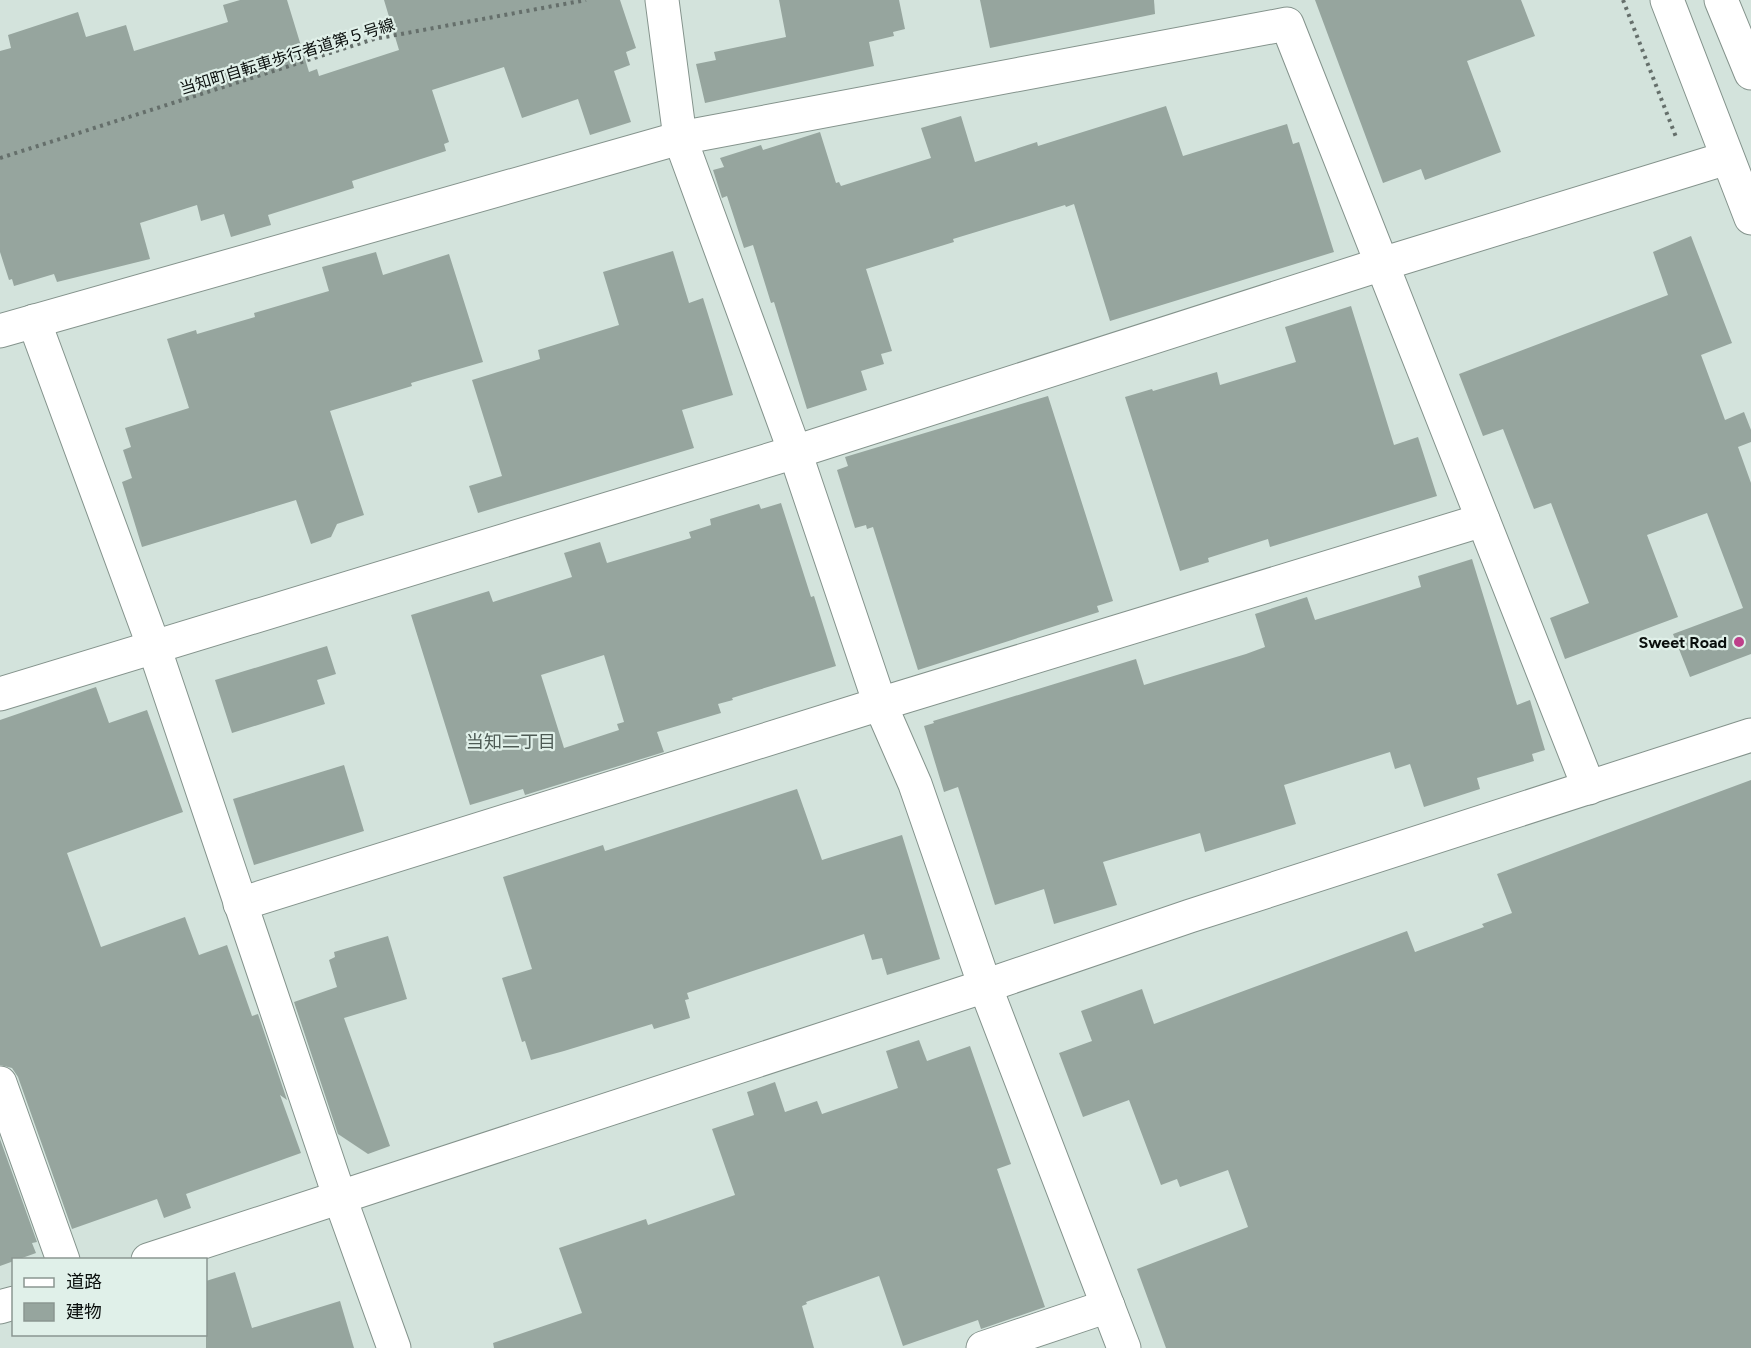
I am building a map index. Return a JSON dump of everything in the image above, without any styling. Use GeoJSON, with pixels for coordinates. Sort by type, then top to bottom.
{"type":"FeatureCollection","features":[{"type":"Feature","properties":{"kind":"street"},"geometry":{"type":"LineString","coordinates":[[662,0],[680,138],[795,452],[880,704],[915,784],[985,986],[1124,1348]]}},
{"type":"Feature","properties":{"kind":"street"},"geometry":{"type":"LineString","coordinates":[[1667,0],[1751,218]]}},
{"type":"Feature","properties":{"kind":"street"},"geometry":{"type":"LineString","coordinates":[[1721,0],[1751,73]]}},
{"type":"Feature","properties":{"kind":"street"},"geometry":{"type":"LineString","coordinates":[[0,332],[680,138],[1287,24],[1589,788]]}},
{"type":"Feature","properties":{"kind":"street"},"geometry":{"type":"LineString","coordinates":[[0,694],[795,452],[1382,264],[1727,158]]}},
{"type":"Feature","properties":{"kind":"street"},"geometry":{"type":"LineString","coordinates":[[34,321],[154,647],[340,1198],[394,1348]]}},
{"type":"Feature","properties":{"kind":"street"},"geometry":{"type":"LineString","coordinates":[[240,904],[880,704],[1483,520]]}},
{"type":"Feature","properties":{"kind":"street"},"geometry":{"type":"LineString","coordinates":[[154,1258],[985,986],[1190,916],[1751,735]]}},
{"type":"Feature","properties":{"kind":"street"},"geometry":{"type":"LineString","coordinates":[[0,1083],[62,1258]]}},
{"type":"Feature","properties":{"kind":"street"},"geometry":{"type":"LineString","coordinates":[[983,1348],[1108,1305]]}},
{"type":"Feature","properties":{"kind":"path","name":"当知町自転車歩行者道第５号線"},"geometry":{"type":"LineString","coordinates":[[0,158],[374,39],[586,0]]}},
{"type":"Feature","properties":{"kind":"path"},"geometry":{"type":"LineString","coordinates":[[1623,0],[1688,170]]}},
{"type":"Feature","properties":{"kind":"building"},"geometry":{"type":"Polygon","coordinates":[[[240,0],[287,0],[309,72],[317,69],[319,76],[399,50],[384,0],[620,0],[636,48],[626,52],[630,65],[614,71],[631,122],[590,135],[578,99],[522,118],[504,67],[432,90],[449,142],[444,144],[446,151],[352,181],[354,188],[268,215],[271,225],[231,237],[224,214],[201,221],[197,205],[140,223],[150,259],[57,282],[54,274],[14,286],[12,279],[9,280],[0,252],[0,51],[11,48],[8,35],[78,12],[86,37],[126,25],[134,51],[228,22],[223,5],[240,0]]]}},
{"type":"Feature","properties":{"kind":"building"},"geometry":{"type":"Polygon","coordinates":[[[779,0],[899,0],[905,29],[893,32],[894,36],[869,42],[874,66],[705,103],[696,64],[716,60],[714,52],[786,37],[779,0]]]}},
{"type":"Feature","properties":{"kind":"building"},"geometry":{"type":"Polygon","coordinates":[[[980,0],[1154,0],[1155,14],[990,48],[980,0]]]}},
{"type":"Feature","properties":{"kind":"building"},"geometry":{"type":"Polygon","coordinates":[[[1315,0],[1521,0],[1535,36],[1467,61],[1501,152],[1425,180],[1421,169],[1383,183],[1315,0]]]}},
{"type":"Feature","properties":{"kind":"building"},"geometry":{"type":"Polygon","coordinates":[[[1166,106],[1183,156],[1287,124],[1293,144],[1299,142],[1334,252],[1110,321],[1074,204],[1066,207],[1065,205],[953,239],[954,242],[866,269],[892,351],[881,354],[884,364],[861,371],[867,390],[807,409],[774,302],[771,303],[753,245],[744,248],[727,196],[722,198],[713,170],[724,167],[720,158],[761,145],[763,150],[820,132],[836,183],[839,182],[841,186],[931,158],[921,128],[961,116],[975,162],[1037,142],[1038,146],[1166,106]]]}},
{"type":"Feature","properties":{"kind":"building"},"geometry":{"type":"Polygon","coordinates":[[[1691,236],[1732,343],[1701,355],[1725,420],[1744,412],[1751,430],[1751,442],[1738,447],[1751,483],[1751,654],[1690,677],[1673,634],[1743,608],[1707,513],[1647,535],[1678,617],[1565,659],[1550,618],[1589,603],[1551,503],[1534,509],[1503,429],[1483,436],[1459,374],[1668,295],[1653,252],[1691,236]]]}},
{"type":"Feature","properties":{"kind":"building"},"geometry":{"type":"Polygon","coordinates":[[[673,251],[689,303],[703,298],[733,395],[682,410],[694,448],[478,513],[469,486],[502,476],[472,380],[540,359],[538,350],[619,325],[603,272],[673,251]]]}},
{"type":"Feature","properties":{"kind":"building"},"geometry":{"type":"Polygon","coordinates":[[[376,252],[383,275],[449,254],[483,362],[411,383],[412,386],[330,411],[364,515],[337,524],[331,537],[311,544],[296,500],[142,547],[122,482],[132,478],[123,450],[131,447],[125,428],[189,408],[167,339],[196,330],[197,334],[255,317],[254,313],[329,291],[322,267],[376,252]]]}},
{"type":"Feature","properties":{"kind":"building"},"geometry":{"type":"Polygon","coordinates":[[[1351,306],[1394,445],[1418,437],[1437,496],[1270,547],[1268,539],[1208,558],[1209,562],[1180,571],[1125,397],[1217,372],[1220,385],[1296,362],[1285,327],[1351,306]]]}},
{"type":"Feature","properties":{"kind":"building"},"geometry":{"type":"Polygon","coordinates":[[[1048,396],[1113,601],[1097,606],[1099,612],[918,670],[873,527],[867,529],[866,525],[855,528],[837,470],[848,466],[845,457],[1048,396]]]}},
{"type":"Feature","properties":{"kind":"building"},"geometry":{"type":"Polygon","coordinates":[[[781,503],[836,666],[732,698],[733,700],[718,704],[721,713],[657,732],[664,752],[525,795],[523,789],[470,805],[411,615],[489,591],[493,602],[572,577],[564,553],[600,542],[607,563],[691,538],[689,532],[711,525],[710,519],[759,504],[761,509],[781,503]],[[604,655],[541,675],[564,748],[619,730],[617,724],[624,722],[604,655]]]}},
{"type":"Feature","properties":{"kind":"building"},"geometry":{"type":"Polygon","coordinates":[[[1472,559],[1517,705],[1530,700],[1545,750],[1532,754],[1534,761],[1477,778],[1480,789],[1424,807],[1410,764],[1395,769],[1390,752],[1284,785],[1296,824],[1205,852],[1200,833],[1103,862],[1117,905],[1054,924],[1044,889],[995,905],[958,787],[944,792],[924,726],[934,723],[933,721],[1136,659],[1144,685],[1246,654],[1265,647],[1255,614],[1307,597],[1315,620],[1421,587],[1418,576],[1472,559]]]}},
{"type":"Feature","properties":{"kind":"building"},"geometry":{"type":"Polygon","coordinates":[[[327,646],[336,674],[317,680],[325,704],[232,733],[215,680],[327,646]]]}},
{"type":"Feature","properties":{"kind":"building"},"geometry":{"type":"Polygon","coordinates":[[[96,687],[109,723],[147,710],[183,812],[67,853],[101,947],[185,917],[199,955],[227,945],[252,1016],[258,1014],[287,1100],[280,1095],[301,1153],[186,1194],[191,1208],[164,1218],[157,1199],[72,1229],[18,1077],[12,1068],[0,1065],[0,720],[96,687]]]}},
{"type":"Feature","properties":{"kind":"building"},"geometry":{"type":"Polygon","coordinates":[[[344,765],[364,831],[254,865],[233,799],[344,765]]]}},
{"type":"Feature","properties":{"kind":"building"},"geometry":{"type":"Polygon","coordinates":[[[1751,780],[1751,1348],[1166,1348],[1137,1269],[1248,1227],[1228,1170],[1180,1187],[1177,1179],[1161,1185],[1129,1100],[1083,1117],[1059,1053],[1092,1041],[1081,1011],[1142,989],[1154,1024],[1407,931],[1415,952],[1484,927],[1482,924],[1512,913],[1497,874],[1751,780]]]}},
{"type":"Feature","properties":{"kind":"building"},"geometry":{"type":"Polygon","coordinates":[[[797,789],[822,860],[902,835],[940,959],[887,975],[882,958],[872,960],[864,934],[687,993],[689,999],[685,1000],[690,1018],[654,1029],[652,1024],[531,1060],[525,1041],[522,1042],[502,978],[532,969],[503,877],[603,845],[605,851],[797,789]]]}},
{"type":"Feature","properties":{"kind":"building"},"geometry":{"type":"Polygon","coordinates":[[[388,936],[407,999],[344,1018],[390,1146],[368,1154],[338,1134],[294,1002],[337,987],[329,960],[335,957],[334,952],[388,936]]]}},
{"type":"Feature","properties":{"kind":"building"},"geometry":{"type":"Polygon","coordinates":[[[919,1040],[927,1061],[970,1046],[1011,1164],[997,1169],[1045,1307],[981,1329],[978,1320],[903,1346],[879,1276],[806,1302],[807,1304],[802,1306],[814,1348],[494,1348],[493,1343],[582,1313],[559,1248],[646,1219],[648,1225],[735,1195],[712,1129],[754,1115],[747,1092],[775,1082],[785,1112],[817,1101],[822,1114],[898,1088],[886,1051],[919,1040]]]}},
{"type":"Feature","properties":{"kind":"building"},"geometry":{"type":"Polygon","coordinates":[[[0,1139],[37,1242],[32,1243],[36,1253],[22,1258],[12,1258],[12,1262],[0,1266],[0,1139]]]}},
{"type":"Feature","properties":{"kind":"building"},"geometry":{"type":"Polygon","coordinates":[[[235,1272],[252,1328],[340,1301],[354,1348],[206,1348],[207,1281],[235,1272]]]}},
{"type":"Feature","properties":{"kind":"place","name":"Sweet Road"},"geometry":{"type":"Point","coordinates":[1739,642]}},
{"type":"Feature","properties":{"kind":"district","name":"当知二丁目"},"geometry":{"type":"Point","coordinates":[511,742]}}]}
